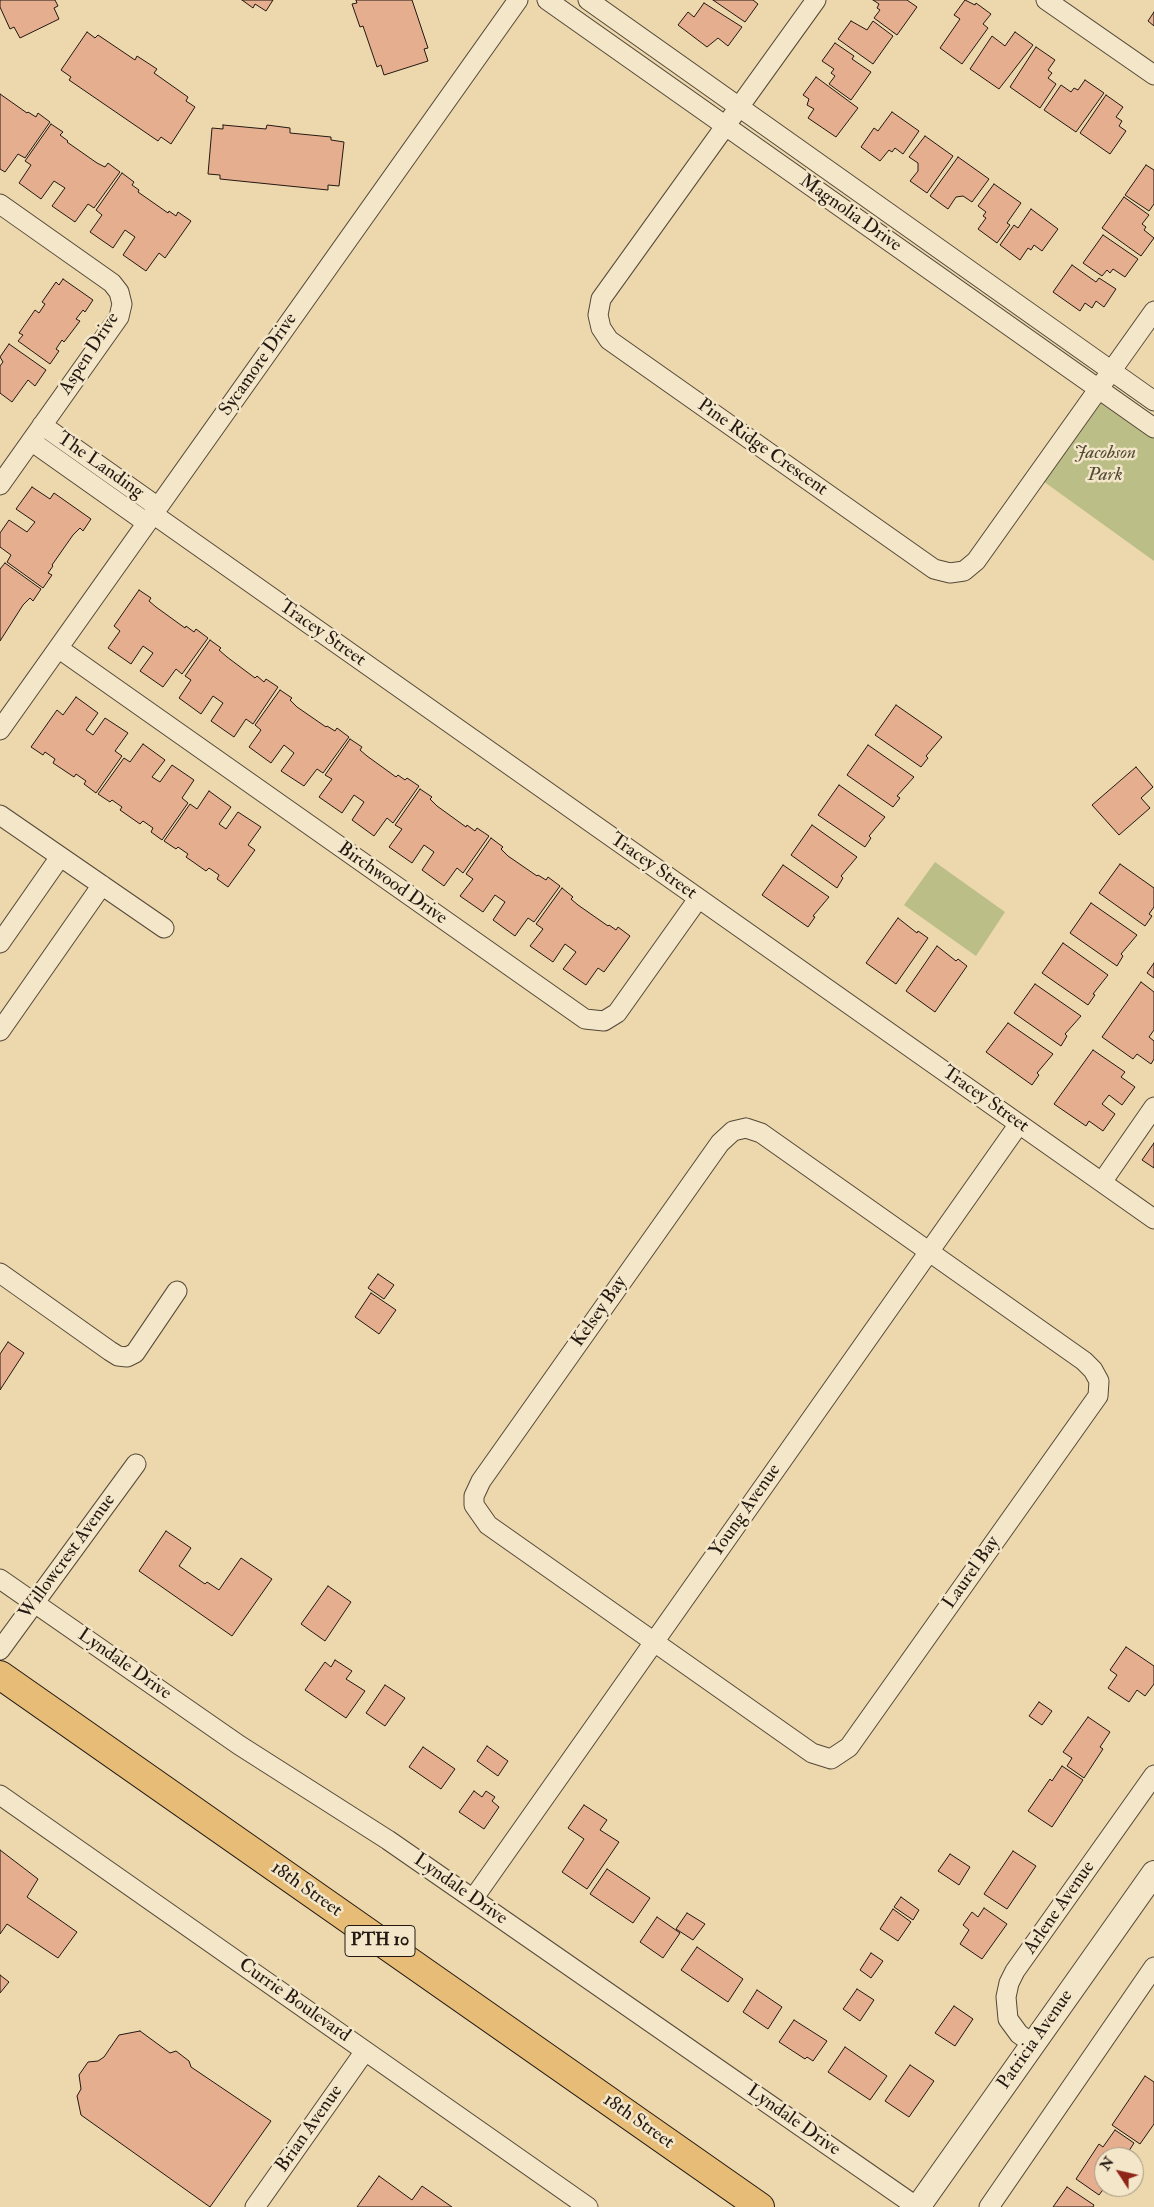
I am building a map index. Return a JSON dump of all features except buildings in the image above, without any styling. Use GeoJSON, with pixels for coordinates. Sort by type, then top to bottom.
{"type":"FeatureCollection","features":[{"type":"Feature","properties":{"kind":"main road","name":"18th Street"},"geometry":{"type":"LineString","coordinates":[[0,1676],[760,2207]]}},
{"type":"Feature","properties":{"kind":"street","name":"Sycamore Drive"},"geometry":{"type":"LineString","coordinates":[[0,730],[518,0]]}},
{"type":"Feature","properties":{"kind":"street","name":"Magnolia Drive"},"geometry":{"type":"LineString","coordinates":[[547,0],[1154,428]]}},
{"type":"Feature","properties":{"kind":"street","name":"Magnolia Drive"},"geometry":{"type":"LineString","coordinates":[[588,0],[1154,401]]}},
{"type":"Feature","properties":{"kind":"street","name":"Pine Ridge Crescent"},"geometry":{"type":"LineString","coordinates":[[816,0],[601,299],[598,315],[601,328],[609,340],[934,569],[950,573],[964,571],[976,561],[1154,311]]}},
{"type":"Feature","properties":{"kind":"street"},"geometry":{"type":"LineString","coordinates":[[1046,0],[1154,75]]}},
{"type":"Feature","properties":{"kind":"street","name":"Aspen Drive"},"geometry":{"type":"LineString","coordinates":[[0,204],[112,284],[119,292],[122,304],[118,317],[0,485]]}},
{"type":"Feature","properties":{"kind":"street","name":"The Landing"},"geometry":{"type":"LineString","coordinates":[[42,425],[153,515]]}},
{"type":"Feature","properties":{"kind":"street","name":"The Landing"},"geometry":{"type":"LineString","coordinates":[[31,441],[153,515]]}},
{"type":"Feature","properties":{"kind":"street","name":"Tracey Street"},"geometry":{"type":"LineString","coordinates":[[153,515],[1154,1219]]}},
{"type":"Feature","properties":{"kind":"street","name":"Birchwood Drive"},"geometry":{"type":"LineString","coordinates":[[58,648],[585,1019],[604,1021],[617,1012],[698,899]]}},
{"type":"Feature","properties":{"kind":"street"},"geometry":{"type":"LineString","coordinates":[[0,815],[164,928]]}},
{"type":"Feature","properties":{"kind":"street"},"geometry":{"type":"LineString","coordinates":[[0,943],[60,857]]}},
{"type":"Feature","properties":{"kind":"street"},"geometry":{"type":"LineString","coordinates":[[0,1031],[102,885]]}},
{"type":"Feature","properties":{"kind":"street"},"geometry":{"type":"LineString","coordinates":[[1102,1182],[1154,1107]]}},
{"type":"Feature","properties":{"kind":"street","name":"Young Avenue"},"geometry":{"type":"LineString","coordinates":[[473,1899],[1019,1124]]}},
{"type":"Feature","properties":{"kind":"street","name":"Kelsey Bay"},"geometry":{"type":"LineString","coordinates":[[653,1643],[482,1520],[474,1505],[474,1496],[481,1481],[720,1142],[733,1131],[746,1128],[760,1133],[930,1251]]}},
{"type":"Feature","properties":{"kind":"street","name":"Laurel Bay"},"geometry":{"type":"LineString","coordinates":[[653,1643],[812,1753],[825,1759],[837,1756],[848,1747],[1098,1396],[1099,1381],[1089,1365],[930,1251]]}},
{"type":"Feature","properties":{"kind":"street"},"geometry":{"type":"LineString","coordinates":[[0,1273],[118,1356],[127,1357],[135,1353],[177,1291]]}},
{"type":"Feature","properties":{"kind":"street","name":"Willowcrest Avenue"},"geometry":{"type":"LineString","coordinates":[[0,1650],[136,1464]]}},
{"type":"Feature","properties":{"kind":"street","name":"Lyndale Drive"},"geometry":{"type":"LineString","coordinates":[[0,1579],[246,1750],[388,1840],[918,2207]]}},
{"type":"Feature","properties":{"kind":"street","name":"Arlene Avenue"},"geometry":{"type":"LineString","coordinates":[[1033,2044],[1019,2034],[1008,2019],[1006,1997],[1009,1983],[1015,1971],[1154,1775]]}},
{"type":"Feature","properties":{"kind":"street","name":"Currie Boulevard"},"geometry":{"type":"LineString","coordinates":[[0,1795],[588,2207]]}},
{"type":"Feature","properties":{"kind":"street","name":"Patricia Avenue"},"geometry":{"type":"LineString","coordinates":[[918,2207],[1154,1873]]}},
{"type":"Feature","properties":{"kind":"street"},"geometry":{"type":"LineString","coordinates":[[989,2207],[1154,1967]]}},
{"type":"Feature","properties":{"kind":"street","name":"Brian Avenue"},"geometry":{"type":"LineString","coordinates":[[255,2207],[365,2051]]}},
{"type":"Feature","properties":{"kind":"green space","name":"Jacobson Park"},"geometry":{"type":"Polygon","coordinates":[[[1099,389],[1154,428],[1154,561],[1036,476],[1099,389]]]}},
{"type":"Feature","properties":{"kind":"green space"},"geometry":{"type":"Polygon","coordinates":[[[935,862],[1005,912],[976,956],[904,905],[935,862]]]}}]}
